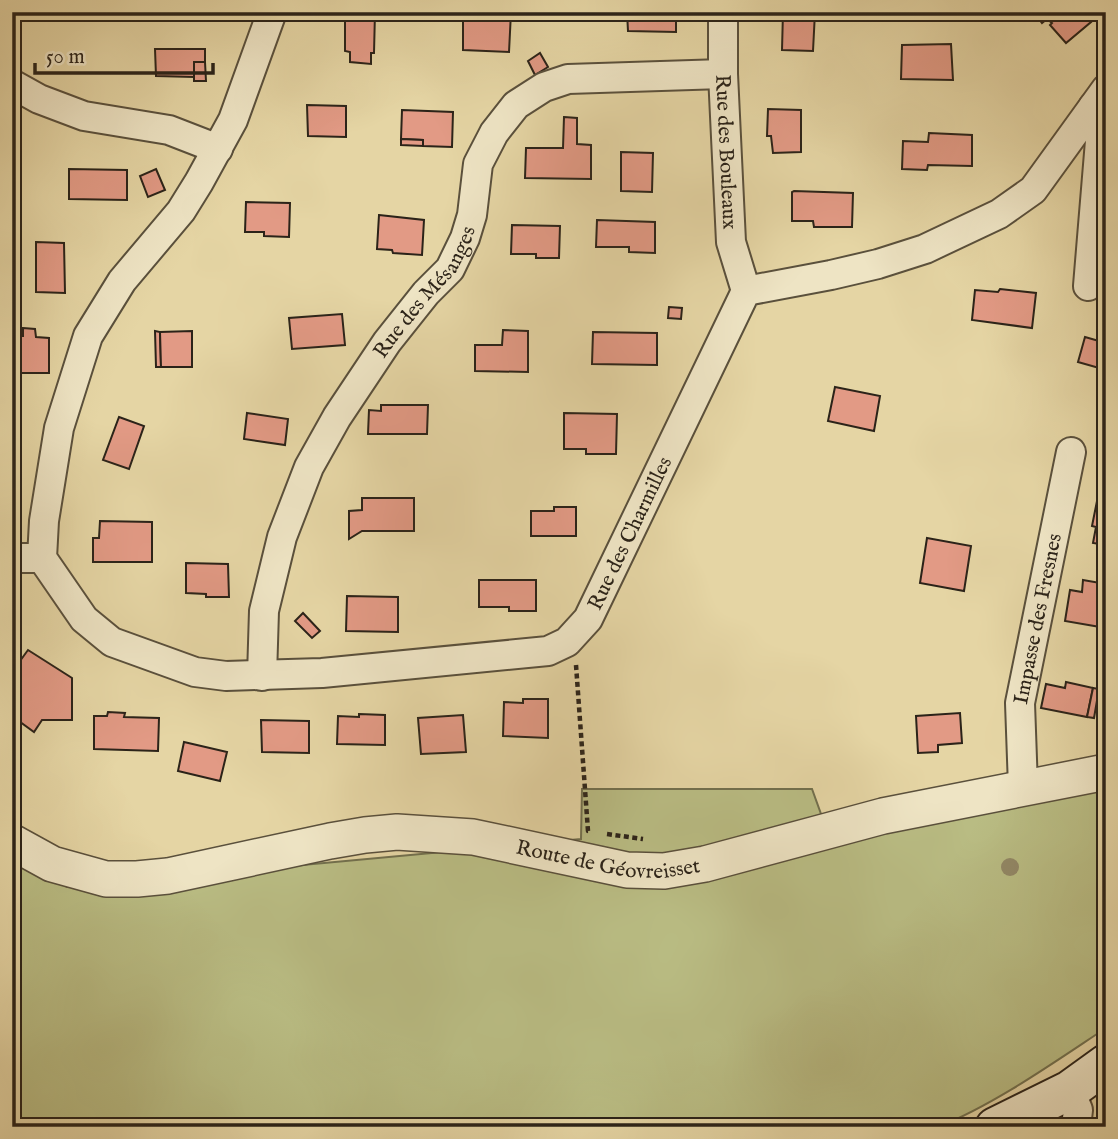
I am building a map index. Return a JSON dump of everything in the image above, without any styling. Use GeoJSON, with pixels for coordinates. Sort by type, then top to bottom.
{"type":"FeatureCollection","features":[{"type":"Feature","properties":{"kind":"main road"},"geometry":{"type":"LineString","coordinates":[[995,1127],[1073,1108],[1106,1064]]}},
{"type":"Feature","properties":{"kind":"street"},"geometry":{"type":"LineString","coordinates":[[272,12],[233,120],[218,149],[181,211],[122,281],[88,336],[59,428],[44,521],[42,558],[84,619],[112,642],[195,672],[226,676],[322,673],[548,651],[567,642]]}},
{"type":"Feature","properties":{"kind":"street","name":"Rue des Bouleaux"},"geometry":{"type":"LineString","coordinates":[[723,12],[723,74],[731,242],[746,291]]}},
{"type":"Feature","properties":{"kind":"street","name":"Rue des Mésanges"},"geometry":{"type":"LineString","coordinates":[[262,676],[264,611],[282,537],[309,467],[337,417],[387,342],[426,293],[450,269],[465,239],[472,215],[478,164],[494,133],[516,105],[544,87],[568,79],[723,74]]}},
{"type":"Feature","properties":{"kind":"street"},"geometry":{"type":"LineString","coordinates":[[12,84],[39,99],[84,116],[169,130],[218,149]]}},
{"type":"Feature","properties":{"kind":"street"},"geometry":{"type":"LineString","coordinates":[[746,291],[878,264],[925,249],[989,220],[1033,190],[1099,98]]}},
{"type":"Feature","properties":{"kind":"street"},"geometry":{"type":"LineString","coordinates":[[1088,286],[1100,141],[1099,98]]}},
{"type":"Feature","properties":{"kind":"street","name":"Rue des Charmilles"},"geometry":{"type":"LineString","coordinates":[[567,642],[588,619],[746,291]]}},
{"type":"Feature","properties":{"kind":"street","name":"Impasse des Fresnes"},"geometry":{"type":"LineString","coordinates":[[1023,787],[1020,703],[1071,452]]}},
{"type":"Feature","properties":{"kind":"street"},"geometry":{"type":"LineString","coordinates":[[12,558],[42,558]]}},
{"type":"Feature","properties":{"kind":"street","name":"Route de Géovreisset"},"geometry":{"type":"LineString","coordinates":[[12,842],[52,864],[106,879],[168,876],[330,841],[397,832],[473,837],[627,870],[664,871],[705,864],[883,816],[1106,772]]}},
{"type":"Feature","properties":{"kind":"path"},"geometry":{"type":"LineString","coordinates":[[567,642],[577,667],[588,831],[652,840]]}},
{"type":"Feature","properties":{"kind":"green space"},"geometry":{"type":"Polygon","coordinates":[[[1106,784],[1106,1028],[1003,1095],[938,1127],[12,1127],[12,851],[67,887],[581,839],[582,789],[812,789],[829,836],[1106,784]]]}},
{"type":"Feature","properties":{"kind":"building"},"geometry":{"type":"Polygon","coordinates":[[[345,12],[375,12],[374,53],[371,53],[371,64],[350,62],[350,52],[345,51],[345,12]]]}},
{"type":"Feature","properties":{"kind":"building"},"geometry":{"type":"Polygon","coordinates":[[[463,12],[511,12],[509,52],[463,50],[463,12]]]}},
{"type":"Feature","properties":{"kind":"building"},"geometry":{"type":"Polygon","coordinates":[[[627,12],[676,12],[676,32],[628,31],[627,12]]]}},
{"type":"Feature","properties":{"kind":"building"},"geometry":{"type":"Polygon","coordinates":[[[783,12],[815,12],[813,51],[782,50],[783,12]]]}},
{"type":"Feature","properties":{"kind":"building"},"geometry":{"type":"Polygon","coordinates":[[[1034,12],[1083,12],[1091,22],[1066,43],[1050,25],[1052,23],[1047,19],[1042,23],[1034,12]]]}},
{"type":"Feature","properties":{"kind":"building"},"geometry":{"type":"Polygon","coordinates":[[[951,44],[953,80],[901,79],[902,45],[951,44]]]}},
{"type":"Feature","properties":{"kind":"building"},"geometry":{"type":"Polygon","coordinates":[[[155,49],[205,49],[205,62],[194,62],[194,77],[156,76],[155,49]]]}},
{"type":"Feature","properties":{"kind":"building"},"geometry":{"type":"Polygon","coordinates":[[[540,53],[548,67],[535,75],[528,61],[540,53]]]}},
{"type":"Feature","properties":{"kind":"building"},"geometry":{"type":"Polygon","coordinates":[[[194,62],[205,62],[206,81],[194,81],[194,62]]]}},
{"type":"Feature","properties":{"kind":"building"},"geometry":{"type":"Polygon","coordinates":[[[307,105],[346,106],[346,137],[308,136],[307,105]]]}},
{"type":"Feature","properties":{"kind":"building"},"geometry":{"type":"Polygon","coordinates":[[[768,109],[801,110],[801,152],[773,153],[771,136],[767,136],[768,109]]]}},
{"type":"Feature","properties":{"kind":"building"},"geometry":{"type":"Polygon","coordinates":[[[402,110],[453,112],[452,147],[423,146],[423,140],[401,139],[402,110]]]}},
{"type":"Feature","properties":{"kind":"building"},"geometry":{"type":"Polygon","coordinates":[[[564,117],[577,118],[577,144],[591,145],[591,179],[525,178],[526,148],[563,148],[564,117]]]}},
{"type":"Feature","properties":{"kind":"building"},"geometry":{"type":"Polygon","coordinates":[[[929,133],[972,135],[972,166],[928,165],[927,170],[902,169],[903,141],[928,142],[929,133]]]}},
{"type":"Feature","properties":{"kind":"building"},"geometry":{"type":"Polygon","coordinates":[[[401,139],[423,140],[423,146],[401,145],[401,139]]]}},
{"type":"Feature","properties":{"kind":"building"},"geometry":{"type":"Polygon","coordinates":[[[621,152],[653,153],[652,192],[621,191],[621,152]]]}},
{"type":"Feature","properties":{"kind":"building"},"geometry":{"type":"Polygon","coordinates":[[[69,169],[127,170],[127,200],[69,199],[69,169]]]}},
{"type":"Feature","properties":{"kind":"building"},"geometry":{"type":"Polygon","coordinates":[[[156,169],[165,190],[148,197],[140,176],[156,169]]]}},
{"type":"Feature","properties":{"kind":"building"},"geometry":{"type":"Polygon","coordinates":[[[794,191],[853,193],[852,227],[814,227],[813,221],[792,221],[794,191]]]}},
{"type":"Feature","properties":{"kind":"building"},"geometry":{"type":"Polygon","coordinates":[[[246,202],[290,203],[289,237],[264,236],[264,232],[245,232],[246,202]]]}},
{"type":"Feature","properties":{"kind":"building"},"geometry":{"type":"Polygon","coordinates":[[[379,215],[424,220],[422,255],[377,249],[379,215]]]}},
{"type":"Feature","properties":{"kind":"building"},"geometry":{"type":"Polygon","coordinates":[[[597,220],[655,222],[655,253],[629,252],[629,247],[596,247],[597,220]]]}},
{"type":"Feature","properties":{"kind":"building"},"geometry":{"type":"Polygon","coordinates":[[[512,225],[560,226],[559,258],[511,254],[512,225]]]}},
{"type":"Feature","properties":{"kind":"building"},"geometry":{"type":"Polygon","coordinates":[[[36,242],[64,243],[65,293],[36,292],[36,242]]]}},
{"type":"Feature","properties":{"kind":"building"},"geometry":{"type":"Polygon","coordinates":[[[1000,289],[1036,293],[1032,328],[972,320],[975,290],[998,292],[1000,289]]]}},
{"type":"Feature","properties":{"kind":"building"},"geometry":{"type":"Polygon","coordinates":[[[669,307],[682,308],[681,319],[668,318],[669,307]]]}},
{"type":"Feature","properties":{"kind":"building"},"geometry":{"type":"Polygon","coordinates":[[[342,314],[345,345],[292,349],[289,318],[342,314]]]}},
{"type":"Feature","properties":{"kind":"building"},"geometry":{"type":"Polygon","coordinates":[[[23,328],[35,329],[36,337],[49,338],[49,373],[21,373],[21,370],[12,369],[12,336],[23,336],[23,328]]]}},
{"type":"Feature","properties":{"kind":"building"},"geometry":{"type":"Polygon","coordinates":[[[503,330],[528,331],[528,372],[475,371],[475,345],[502,345],[503,330]]]}},
{"type":"Feature","properties":{"kind":"building"},"geometry":{"type":"Polygon","coordinates":[[[155,331],[160,332],[161,367],[156,367],[155,331]]]}},
{"type":"Feature","properties":{"kind":"building"},"geometry":{"type":"Polygon","coordinates":[[[192,331],[192,367],[161,367],[160,332],[192,331]]]}},
{"type":"Feature","properties":{"kind":"building"},"geometry":{"type":"Polygon","coordinates":[[[593,332],[657,333],[657,365],[592,364],[593,332]]]}},
{"type":"Feature","properties":{"kind":"building"},"geometry":{"type":"Polygon","coordinates":[[[1085,337],[1106,343],[1106,370],[1078,362],[1085,337]]]}},
{"type":"Feature","properties":{"kind":"building"},"geometry":{"type":"Polygon","coordinates":[[[835,387],[880,396],[874,431],[828,421],[835,387]]]}},
{"type":"Feature","properties":{"kind":"building"},"geometry":{"type":"Polygon","coordinates":[[[381,405],[428,405],[427,434],[368,434],[369,410],[381,411],[381,405]]]}},
{"type":"Feature","properties":{"kind":"building"},"geometry":{"type":"Polygon","coordinates":[[[247,413],[288,419],[285,445],[244,439],[247,413]]]}},
{"type":"Feature","properties":{"kind":"building"},"geometry":{"type":"Polygon","coordinates":[[[564,413],[617,414],[616,454],[586,454],[586,449],[564,449],[564,413]]]}},
{"type":"Feature","properties":{"kind":"building"},"geometry":{"type":"Polygon","coordinates":[[[12,416],[20,416],[20,449],[12,449],[12,416]]]}},
{"type":"Feature","properties":{"kind":"building"},"geometry":{"type":"Polygon","coordinates":[[[119,417],[144,426],[129,469],[103,460],[119,417]]]}},
{"type":"Feature","properties":{"kind":"building"},"geometry":{"type":"Polygon","coordinates":[[[1098,496],[1106,497],[1106,545],[1093,543],[1096,527],[1092,526],[1098,496]]]}},
{"type":"Feature","properties":{"kind":"building"},"geometry":{"type":"Polygon","coordinates":[[[362,498],[414,498],[414,531],[362,531],[349,539],[349,511],[362,510],[362,498]]]}},
{"type":"Feature","properties":{"kind":"building"},"geometry":{"type":"Polygon","coordinates":[[[554,507],[576,507],[576,536],[531,536],[531,511],[554,511],[554,507]]]}},
{"type":"Feature","properties":{"kind":"building"},"geometry":{"type":"Polygon","coordinates":[[[100,521],[152,522],[152,562],[93,562],[93,538],[99,538],[100,521]]]}},
{"type":"Feature","properties":{"kind":"building"},"geometry":{"type":"Polygon","coordinates":[[[927,538],[971,546],[964,591],[920,583],[927,538]]]}},
{"type":"Feature","properties":{"kind":"building"},"geometry":{"type":"Polygon","coordinates":[[[186,563],[228,564],[229,597],[206,597],[206,594],[186,593],[186,563]]]}},
{"type":"Feature","properties":{"kind":"building"},"geometry":{"type":"Polygon","coordinates":[[[479,580],[536,580],[536,611],[509,611],[509,607],[479,607],[479,580]]]}},
{"type":"Feature","properties":{"kind":"building"},"geometry":{"type":"Polygon","coordinates":[[[1083,580],[1106,584],[1106,628],[1065,621],[1070,590],[1082,592],[1083,580]]]}},
{"type":"Feature","properties":{"kind":"building"},"geometry":{"type":"Polygon","coordinates":[[[347,596],[398,597],[398,632],[346,631],[347,596]]]}},
{"type":"Feature","properties":{"kind":"building"},"geometry":{"type":"Polygon","coordinates":[[[303,613],[320,631],[312,638],[295,621],[303,613]]]}},
{"type":"Feature","properties":{"kind":"building"},"geometry":{"type":"Polygon","coordinates":[[[28,650],[72,678],[72,720],[42,720],[34,732],[12,716],[12,672],[28,650]]]}},
{"type":"Feature","properties":{"kind":"building"},"geometry":{"type":"Polygon","coordinates":[[[1066,682],[1093,688],[1087,717],[1041,708],[1046,684],[1065,688],[1066,682]]]}},
{"type":"Feature","properties":{"kind":"building"},"geometry":{"type":"Polygon","coordinates":[[[1093,688],[1099,689],[1094,718],[1087,717],[1093,688]]]}},
{"type":"Feature","properties":{"kind":"building"},"geometry":{"type":"Polygon","coordinates":[[[523,699],[548,699],[548,738],[503,736],[504,702],[523,703],[523,699]]]}},
{"type":"Feature","properties":{"kind":"building"},"geometry":{"type":"Polygon","coordinates":[[[108,712],[125,713],[124,717],[159,718],[158,751],[94,749],[94,716],[107,716],[108,712]]]}},
{"type":"Feature","properties":{"kind":"building"},"geometry":{"type":"Polygon","coordinates":[[[960,713],[962,743],[938,745],[938,752],[918,753],[916,716],[960,713]]]}},
{"type":"Feature","properties":{"kind":"building"},"geometry":{"type":"Polygon","coordinates":[[[359,714],[385,715],[385,745],[337,744],[338,716],[359,717],[359,714]]]}},
{"type":"Feature","properties":{"kind":"building"},"geometry":{"type":"Polygon","coordinates":[[[463,715],[466,752],[421,754],[418,718],[463,715]]]}},
{"type":"Feature","properties":{"kind":"building"},"geometry":{"type":"Polygon","coordinates":[[[261,720],[309,721],[309,753],[262,752],[261,720]]]}},
{"type":"Feature","properties":{"kind":"building"},"geometry":{"type":"Polygon","coordinates":[[[184,742],[227,752],[220,781],[178,771],[184,742]]]}}]}
